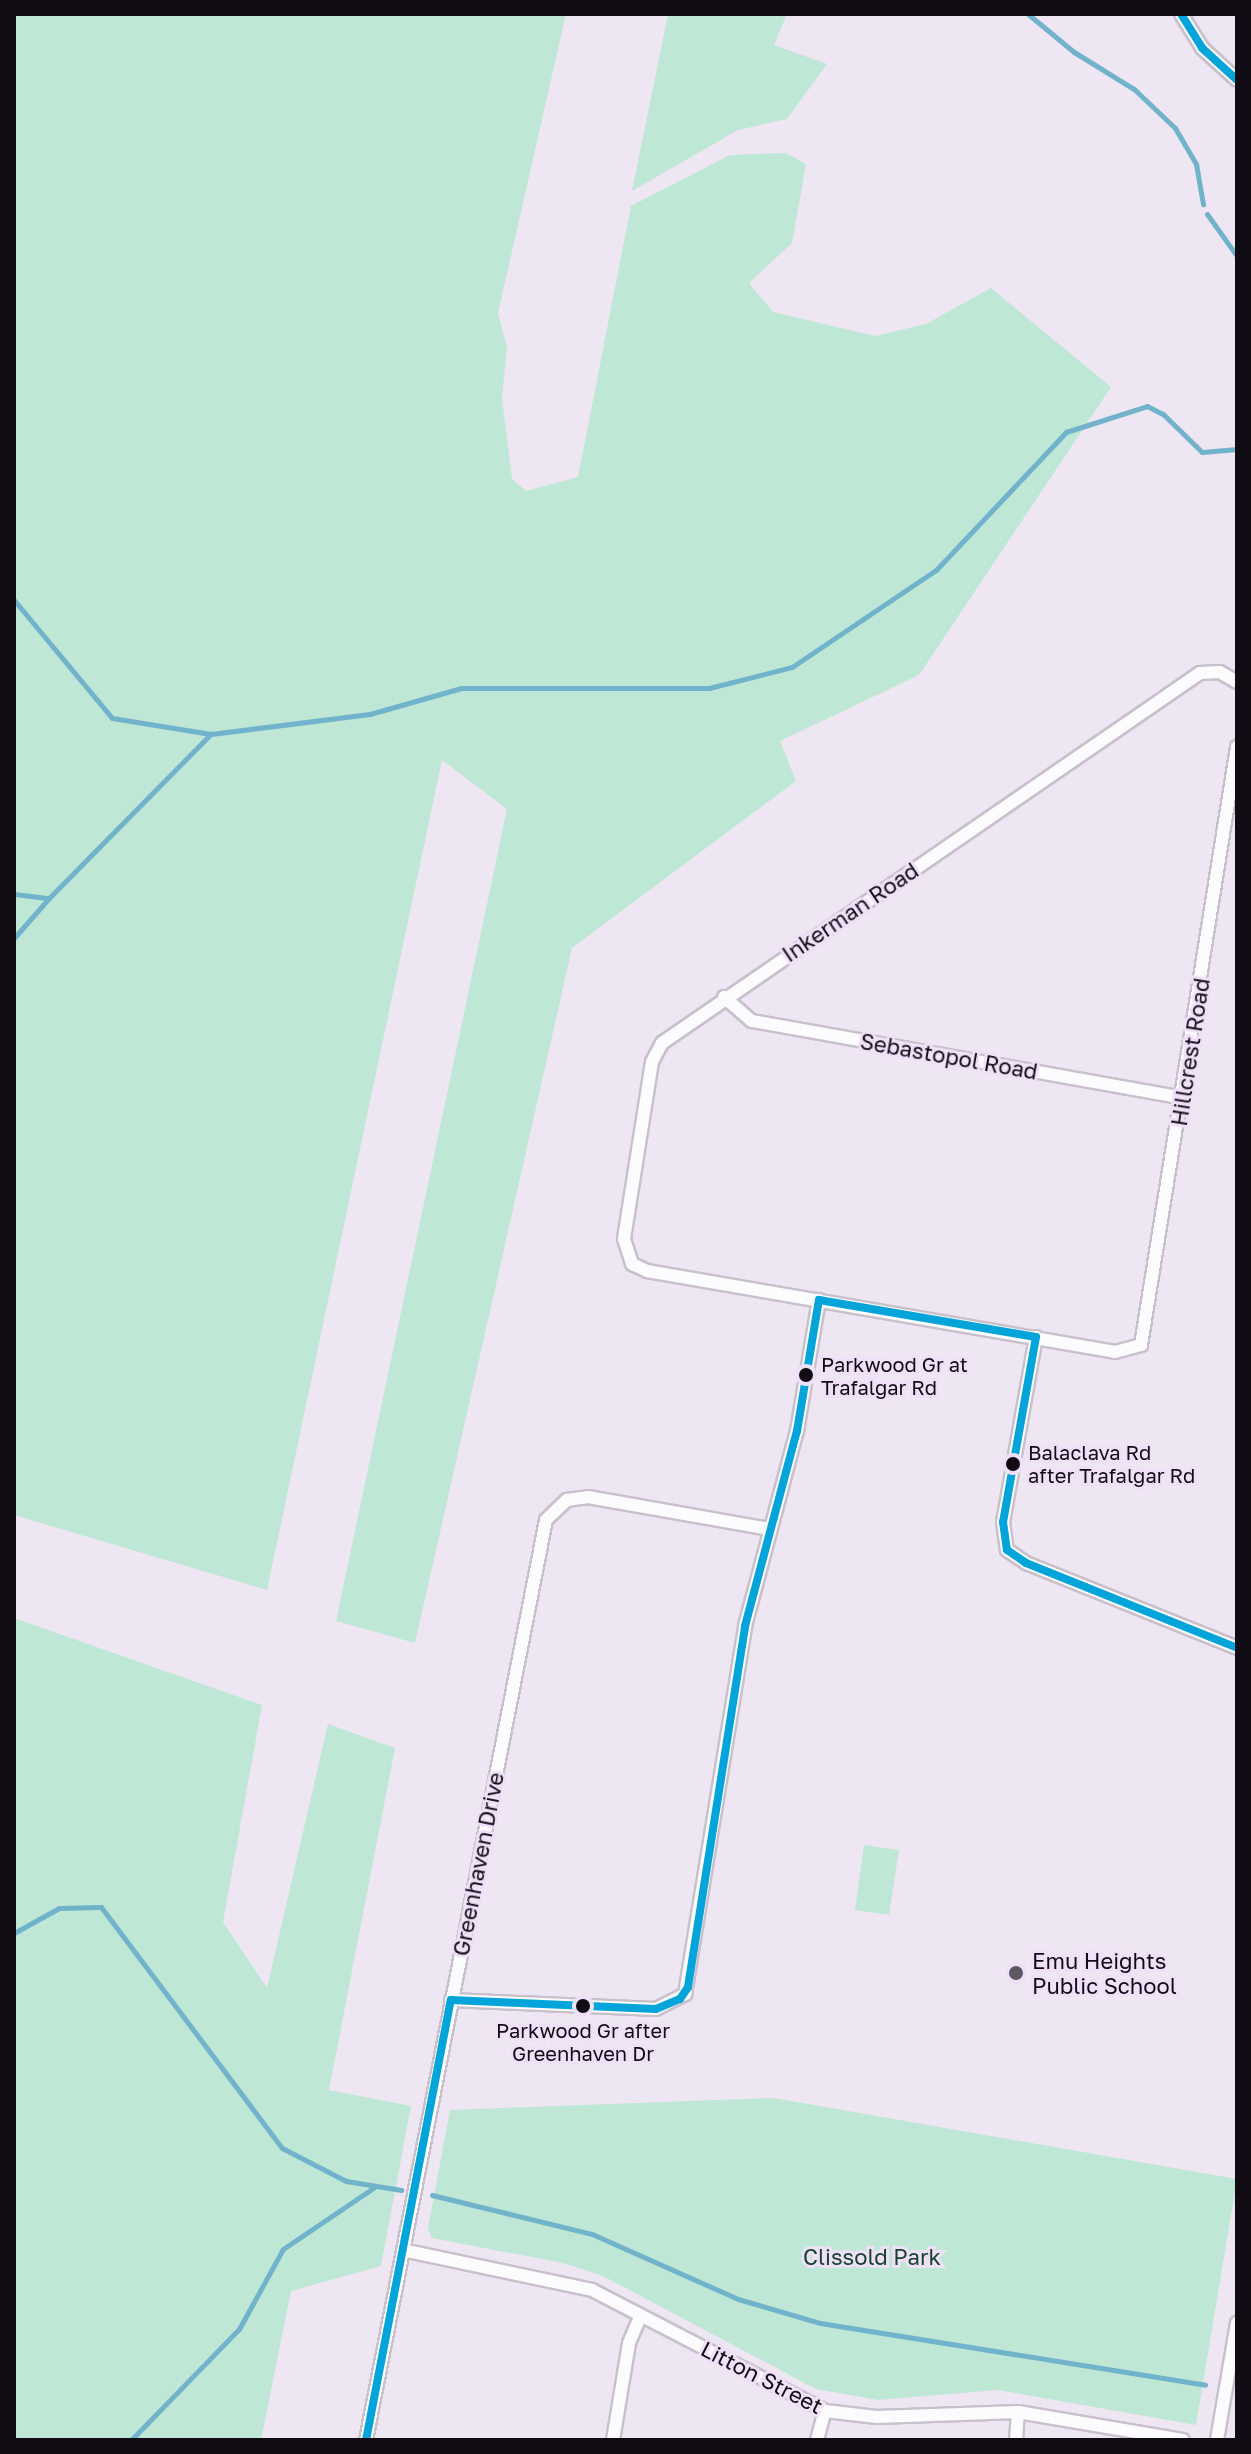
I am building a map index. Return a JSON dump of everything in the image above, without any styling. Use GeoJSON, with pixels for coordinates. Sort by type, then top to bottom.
{"type":"FeatureCollection","features":[{"type":"Feature","properties":{"kind":"street"},"geometry":{"type":"LineString","coordinates":[[1181,14],[1202,48],[1237,80]]}},
{"type":"Feature","properties":{"kind":"street","name":"Inkerman Road"},"geometry":{"type":"LineString","coordinates":[[819,1300],[647,1271],[629,1260],[624,1239],[656,1052],[724,997],[1200,673],[1233,678]]}},
{"type":"Feature","properties":{"kind":"street","name":"Hillcrest Road"},"geometry":{"type":"LineString","coordinates":[[1036,1337],[1132,1350],[1141,1345],[1184,1098],[1237,747]]}},
{"type":"Feature","properties":{"kind":"street","name":"Sebastopol Road"},"geometry":{"type":"LineString","coordinates":[[724,997],[752,1021],[1184,1098]]}},
{"type":"Feature","properties":{"kind":"street"},"geometry":{"type":"LineString","coordinates":[[451,2000],[656,2009],[685,1994],[745,1626],[797,1431],[819,1300],[1036,1337],[1003,1522],[1007,1550],[1026,1563],[1237,1648]]}},
{"type":"Feature","properties":{"kind":"street","name":"Greenhaven Drive"},"geometry":{"type":"LineString","coordinates":[[366,2440],[543,1531],[552,1511],[567,1500],[588,1497],[770,1529]]}},
{"type":"Feature","properties":{"kind":"street","name":"Litton Street"},"geometry":{"type":"LineString","coordinates":[[403,2250],[561,2280],[641,2315],[825,2411],[877,2417],[1018,2412],[1183,2440]]}},
{"type":"Feature","properties":{"kind":"street"},"geometry":{"type":"LineString","coordinates":[[613,2440],[629,2343],[641,2315]]}},
{"type":"Feature","properties":{"kind":"street"},"geometry":{"type":"LineString","coordinates":[[1217,2440],[1237,2323]]}},
{"type":"Feature","properties":{"kind":"street"},"geometry":{"type":"LineString","coordinates":[[817,2440],[825,2411]]}},
{"type":"Feature","properties":{"kind":"street"},"geometry":{"type":"LineString","coordinates":[[1016,2440],[1018,2412]]}},
{"type":"Feature","properties":{"kind":"green space"},"geometry":{"type":"Polygon","coordinates":[[[14,14],[566,14],[498,313],[507,348],[502,398],[512,479],[526,491],[578,477],[631,206],[730,155],[786,153],[806,164],[792,243],[749,283],[773,312],[875,336],[926,324],[991,288],[1111,387],[919,675],[780,741],[796,781],[572,948],[415,1643],[336,1621],[507,809],[442,760],[267,1590],[14,1515],[14,14]]]}},
{"type":"Feature","properties":{"kind":"green space"},"geometry":{"type":"Polygon","coordinates":[[[668,14],[787,14],[774,45],[827,64],[787,119],[738,130],[632,191],[668,14]]]}},
{"type":"Feature","properties":{"kind":"green space"},"geometry":{"type":"Polygon","coordinates":[[[14,1618],[262,1705],[223,1922],[267,1988],[328,1724],[395,1748],[329,2090],[411,2106],[381,2266],[291,2291],[261,2440],[14,2440],[14,1618]]]}},
{"type":"Feature","properties":{"kind":"green space"},"geometry":{"type":"Polygon","coordinates":[[[864,1845],[899,1850],[889,1915],[855,1910],[864,1845]]]}},
{"type":"Feature","properties":{"kind":"green space","name":"Clissold Park"},"geometry":{"type":"Polygon","coordinates":[[[774,2098],[1237,2179],[1196,2425],[998,2390],[878,2400],[816,2389],[603,2276],[563,2263],[432,2238],[428,2228],[450,2110],[774,2098]]]}},
{"type":"Feature","properties":{"kind":"waterway"},"geometry":{"type":"LineString","coordinates":[[1028,14],[1074,52],[1134,89],[1175,128],[1196,164],[1203,204]]}},
{"type":"Feature","properties":{"kind":"waterway"},"geometry":{"type":"LineString","coordinates":[[1207,214],[1237,256]]}},
{"type":"Feature","properties":{"kind":"waterway"},"geometry":{"type":"LineString","coordinates":[[14,894],[49,898],[211,734],[370,714],[461,688],[709,688],[792,667],[936,570],[1066,432],[1147,406],[1163,414],[1202,452],[1237,449]]}},
{"type":"Feature","properties":{"kind":"waterway"},"geometry":{"type":"LineString","coordinates":[[14,600],[112,718],[211,734]]}},
{"type":"Feature","properties":{"kind":"waterway"},"geometry":{"type":"LineString","coordinates":[[14,938],[49,898]]}},
{"type":"Feature","properties":{"kind":"waterway"},"geometry":{"type":"LineString","coordinates":[[14,1933],[59,1908],[101,1907],[282,2148],[346,2181],[401,2190]]}},
{"type":"Feature","properties":{"kind":"waterway"},"geometry":{"type":"LineString","coordinates":[[131,2440],[239,2329],[283,2249],[376,2186]]}},
{"type":"Feature","properties":{"kind":"waterway"},"geometry":{"type":"LineString","coordinates":[[432,2195],[592,2234],[738,2299],[820,2323],[1205,2385]]}},
{"type":"Feature","properties":{"kind":"transit line"},"geometry":{"type":"LineString","coordinates":[[1181,14],[1202,48],[1237,80]]}},
{"type":"Feature","properties":{"kind":"transit line"},"geometry":{"type":"LineString","coordinates":[[366,2440],[451,2000],[656,2009],[680,1999],[688,1987],[745,1626],[797,1431],[819,1300],[1036,1337],[1003,1522],[1007,1550],[1026,1563],[1237,1648]]}},
{"type":"Feature","properties":{"kind":"place","name":"Parkwood Gr at Trafalgar Rd"},"geometry":{"type":"Point","coordinates":[806,1375]}},
{"type":"Feature","properties":{"kind":"place","name":"Balaclava Rd after Trafalgar Rd"},"geometry":{"type":"Point","coordinates":[1013,1464]}},
{"type":"Feature","properties":{"kind":"place","name":"Emu Heights Public School"},"geometry":{"type":"Point","coordinates":[1016,1973]}},
{"type":"Feature","properties":{"kind":"place","name":"Parkwood Gr after Greenhaven Dr"},"geometry":{"type":"Point","coordinates":[583,2006]}}]}
